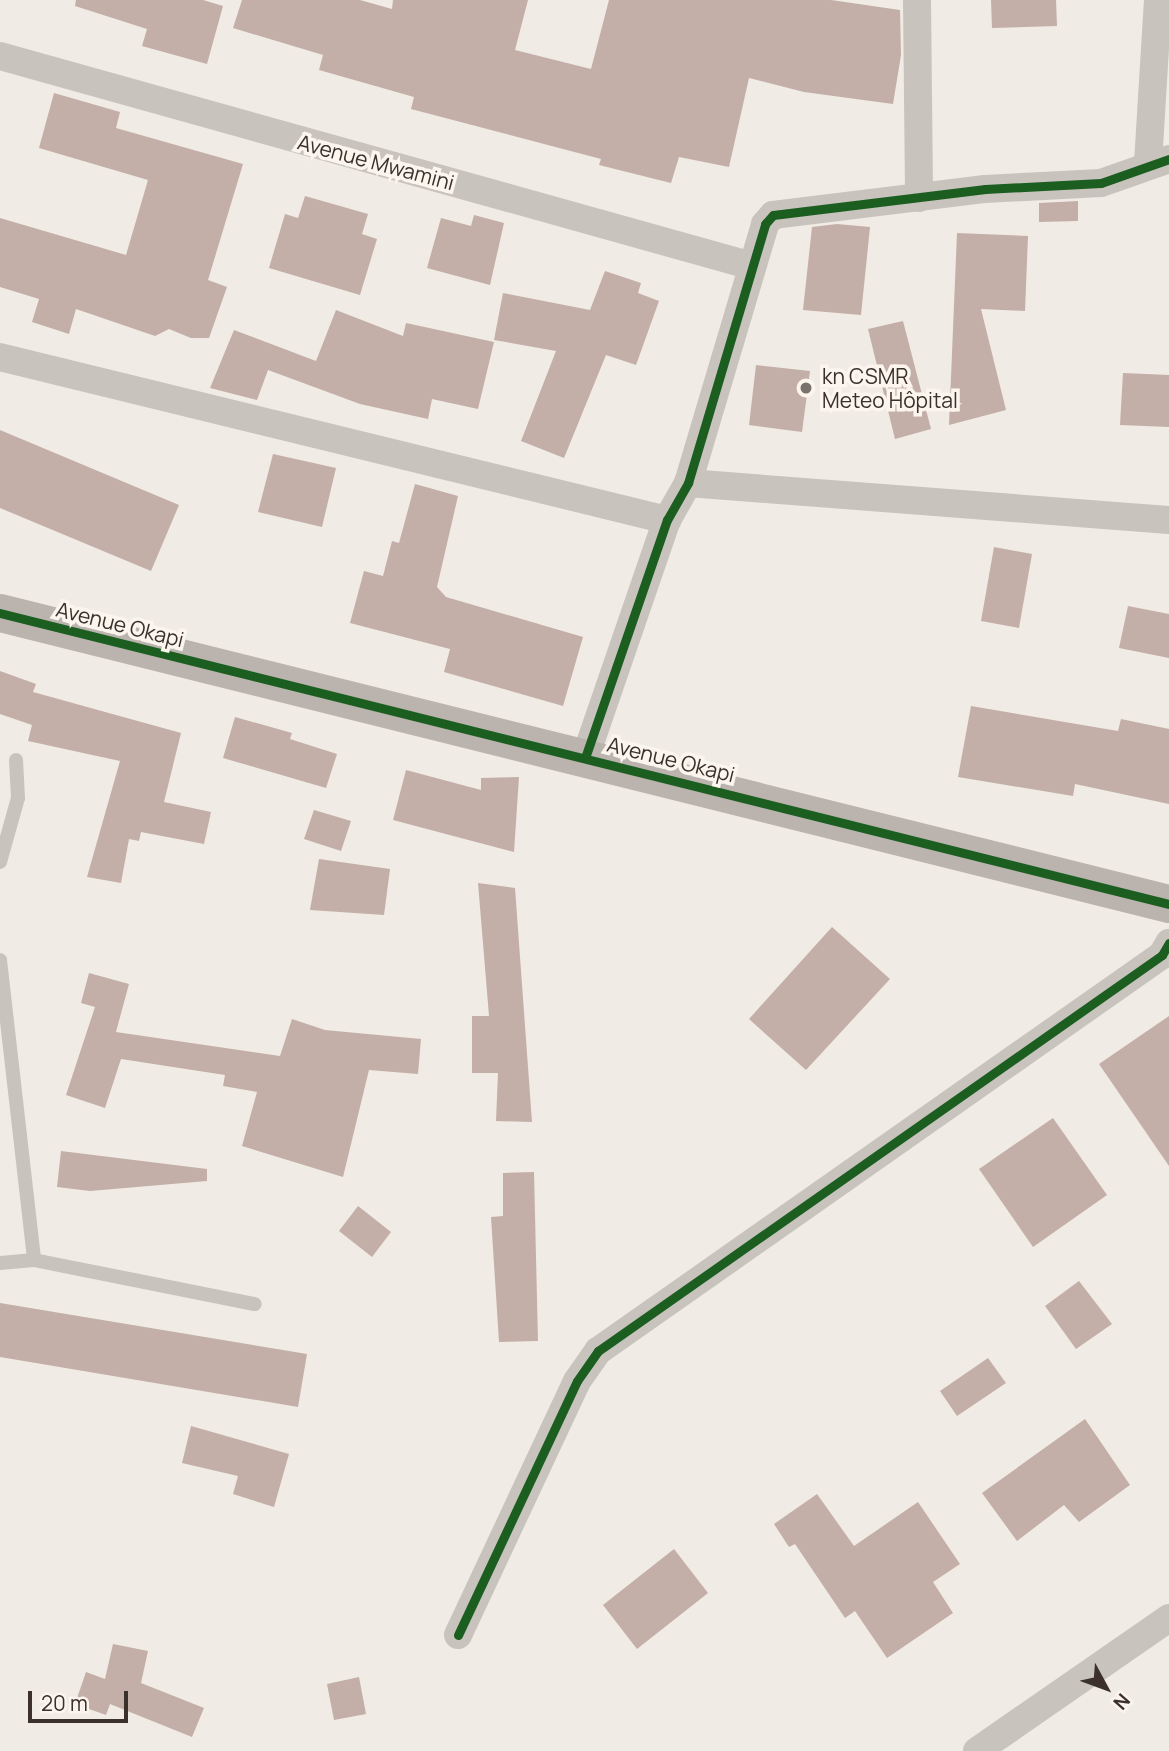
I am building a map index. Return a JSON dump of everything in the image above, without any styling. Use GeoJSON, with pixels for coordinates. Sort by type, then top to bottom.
{"type":"FeatureCollection","features":[{"type":"Feature","properties":{"kind":"street"},"geometry":{"type":"LineString","coordinates":[[917,0],[919,198]]}},
{"type":"Feature","properties":{"kind":"street"},"geometry":{"type":"LineString","coordinates":[[586,755],[667,520],[688,483],[765,224],[782,210],[1101,183],[1125,178],[1158,161],[1158,0]]}},
{"type":"Feature","properties":{"kind":"street","name":"Avenue Mwamini"},"geometry":{"type":"LineString","coordinates":[[0,56],[752,266]]}},
{"type":"Feature","properties":{"kind":"street"},"geometry":{"type":"LineString","coordinates":[[0,357],[667,520]]}},
{"type":"Feature","properties":{"kind":"street"},"geometry":{"type":"LineString","coordinates":[[688,483],[1169,520]]}},
{"type":"Feature","properties":{"kind":"street","name":"Avenue Okapi"},"geometry":{"type":"LineString","coordinates":[[0,613],[586,755],[1169,904]]}},
{"type":"Feature","properties":{"kind":"street"},"geometry":{"type":"LineString","coordinates":[[458,1635],[577,1381],[598,1351],[1162,955],[1169,943]]}},
{"type":"Feature","properties":{"kind":"street"},"geometry":{"type":"LineString","coordinates":[[976,1751],[1169,1618]]}},
{"type":"Feature","properties":{"kind":"lane"},"geometry":{"type":"LineString","coordinates":[[0,862],[18,798],[16,760]]}},
{"type":"Feature","properties":{"kind":"lane"},"geometry":{"type":"LineString","coordinates":[[0,960],[34,1260]]}},
{"type":"Feature","properties":{"kind":"lane"},"geometry":{"type":"LineString","coordinates":[[0,1263],[34,1260],[255,1304]]}},
{"type":"Feature","properties":{"kind":"building"},"geometry":{"type":"Polygon","coordinates":[[[76,0],[203,0],[223,6],[207,64],[142,46],[147,29],[75,6],[76,0]]]}},
{"type":"Feature","properties":{"kind":"building"},"geometry":{"type":"Polygon","coordinates":[[[242,0],[360,0],[392,9],[393,0],[528,0],[515,50],[591,69],[609,0],[831,0],[900,10],[901,55],[893,104],[804,92],[749,78],[729,167],[679,157],[671,183],[599,165],[601,159],[411,109],[414,97],[319,70],[323,55],[233,28],[242,0]]]}},
{"type":"Feature","properties":{"kind":"building"},"geometry":{"type":"Polygon","coordinates":[[[991,0],[1056,0],[1057,26],[992,28],[991,0]]]}},
{"type":"Feature","properties":{"kind":"building"},"geometry":{"type":"Polygon","coordinates":[[[54,93],[120,112],[116,128],[243,164],[208,280],[227,287],[209,338],[191,338],[169,329],[155,336],[76,309],[69,334],[32,322],[39,299],[0,287],[0,218],[126,255],[148,180],[39,148],[54,93]]]}},
{"type":"Feature","properties":{"kind":"building"},"geometry":{"type":"Polygon","coordinates":[[[305,196],[368,214],[362,234],[377,239],[360,295],[269,268],[285,214],[298,218],[305,196]]]}},
{"type":"Feature","properties":{"kind":"building"},"geometry":{"type":"Polygon","coordinates":[[[1078,201],[1078,221],[1039,222],[1039,203],[1078,201]]]}},
{"type":"Feature","properties":{"kind":"building"},"geometry":{"type":"Polygon","coordinates":[[[474,215],[504,223],[490,285],[427,268],[441,218],[471,226],[474,215]]]}},
{"type":"Feature","properties":{"kind":"building"},"geometry":{"type":"Polygon","coordinates":[[[837,224],[870,227],[861,315],[803,310],[812,227],[837,224]]]}},
{"type":"Feature","properties":{"kind":"building"},"geometry":{"type":"Polygon","coordinates":[[[957,233],[1028,236],[1025,311],[981,309],[1006,410],[949,425],[957,233]]]}},
{"type":"Feature","properties":{"kind":"building"},"geometry":{"type":"Polygon","coordinates":[[[605,271],[641,283],[638,293],[659,301],[636,365],[606,355],[564,458],[521,441],[556,351],[494,340],[503,293],[590,310],[605,271]]]}},
{"type":"Feature","properties":{"kind":"building"},"geometry":{"type":"Polygon","coordinates":[[[336,310],[403,336],[406,323],[494,342],[478,409],[432,399],[428,419],[360,404],[268,370],[257,400],[210,388],[234,330],[316,361],[336,310]]]}},
{"type":"Feature","properties":{"kind":"building"},"geometry":{"type":"Polygon","coordinates":[[[903,321],[931,429],[895,439],[868,329],[903,321]]]}},
{"type":"Feature","properties":{"kind":"building"},"geometry":{"type":"Polygon","coordinates":[[[756,365],[810,371],[802,432],[749,425],[756,365]]]}},
{"type":"Feature","properties":{"kind":"building"},"geometry":{"type":"Polygon","coordinates":[[[1123,373],[1169,375],[1169,427],[1120,425],[1123,373]]]}},
{"type":"Feature","properties":{"kind":"building"},"geometry":{"type":"Polygon","coordinates":[[[0,430],[179,505],[151,571],[0,508],[0,430]]]}},
{"type":"Feature","properties":{"kind":"building"},"geometry":{"type":"Polygon","coordinates":[[[273,454],[336,468],[322,527],[258,512],[273,454]]]}},
{"type":"Feature","properties":{"kind":"building"},"geometry":{"type":"Polygon","coordinates":[[[415,484],[458,496],[437,587],[446,597],[583,637],[563,706],[444,672],[450,649],[350,623],[364,571],[383,576],[392,541],[399,543],[415,484]]]}},
{"type":"Feature","properties":{"kind":"building"},"geometry":{"type":"Polygon","coordinates":[[[994,547],[1032,554],[1019,628],[981,621],[994,547]]]}},
{"type":"Feature","properties":{"kind":"building"},"geometry":{"type":"Polygon","coordinates":[[[1128,606],[1169,614],[1169,658],[1119,648],[1128,606]]]}},
{"type":"Feature","properties":{"kind":"building"},"geometry":{"type":"Polygon","coordinates":[[[0,671],[36,684],[33,692],[181,733],[164,802],[211,812],[204,844],[141,832],[139,841],[129,839],[121,883],[87,877],[120,761],[28,741],[32,725],[0,714],[0,671]]]}},
{"type":"Feature","properties":{"kind":"building"},"geometry":{"type":"Polygon","coordinates":[[[971,706],[1118,731],[1121,719],[1169,729],[1169,804],[1075,784],[1073,796],[958,777],[971,706]]]}},
{"type":"Feature","properties":{"kind":"building"},"geometry":{"type":"Polygon","coordinates":[[[235,717],[292,733],[290,739],[337,754],[326,788],[223,758],[235,717]]]}},
{"type":"Feature","properties":{"kind":"building"},"geometry":{"type":"Polygon","coordinates":[[[406,770],[481,790],[481,778],[519,777],[514,852],[393,820],[406,770]]]}},
{"type":"Feature","properties":{"kind":"building"},"geometry":{"type":"Polygon","coordinates":[[[314,810],[351,821],[341,851],[304,839],[314,810]]]}},
{"type":"Feature","properties":{"kind":"building"},"geometry":{"type":"Polygon","coordinates":[[[319,859],[390,869],[384,915],[310,910],[319,859]]]}},
{"type":"Feature","properties":{"kind":"building"},"geometry":{"type":"Polygon","coordinates":[[[478,883],[515,888],[532,1122],[496,1121],[498,1073],[472,1073],[472,1016],[489,1016],[478,883]]]}},
{"type":"Feature","properties":{"kind":"building"},"geometry":{"type":"Polygon","coordinates":[[[832,927],[890,979],[806,1070],[749,1019],[832,927]]]}},
{"type":"Feature","properties":{"kind":"building"},"geometry":{"type":"Polygon","coordinates":[[[89,973],[129,984],[116,1032],[280,1056],[292,1019],[325,1030],[421,1039],[418,1074],[369,1070],[343,1177],[242,1146],[257,1092],[223,1086],[225,1075],[121,1059],[105,1108],[66,1095],[95,1007],[81,1003],[89,973]]]}},
{"type":"Feature","properties":{"kind":"building"},"geometry":{"type":"Polygon","coordinates":[[[1169,1016],[1169,1166],[1099,1064],[1169,1016]]]}},
{"type":"Feature","properties":{"kind":"building"},"geometry":{"type":"Polygon","coordinates":[[[1053,1118],[1107,1195],[1033,1247],[979,1169],[1053,1118]]]}},
{"type":"Feature","properties":{"kind":"building"},"geometry":{"type":"Polygon","coordinates":[[[61,1151],[207,1169],[207,1181],[90,1191],[57,1187],[61,1151]]]}},
{"type":"Feature","properties":{"kind":"building"},"geometry":{"type":"Polygon","coordinates":[[[534,1172],[538,1341],[499,1342],[491,1217],[503,1216],[503,1173],[534,1172]]]}},
{"type":"Feature","properties":{"kind":"building"},"geometry":{"type":"Polygon","coordinates":[[[358,1206],[391,1232],[372,1257],[339,1231],[358,1206]]]}},
{"type":"Feature","properties":{"kind":"building"},"geometry":{"type":"Polygon","coordinates":[[[1079,1281],[1112,1324],[1076,1349],[1045,1306],[1079,1281]]]}},
{"type":"Feature","properties":{"kind":"building"},"geometry":{"type":"Polygon","coordinates":[[[0,1303],[307,1354],[298,1407],[0,1357],[0,1303]]]}},
{"type":"Feature","properties":{"kind":"building"},"geometry":{"type":"Polygon","coordinates":[[[988,1358],[1006,1383],[957,1416],[940,1391],[988,1358]]]}},
{"type":"Feature","properties":{"kind":"building"},"geometry":{"type":"Polygon","coordinates":[[[1085,1419],[1130,1485],[1079,1522],[1064,1505],[1017,1541],[982,1493],[1085,1419]]]}},
{"type":"Feature","properties":{"kind":"building"},"geometry":{"type":"Polygon","coordinates":[[[191,1426],[289,1454],[274,1507],[233,1494],[238,1476],[182,1463],[191,1426]]]}},
{"type":"Feature","properties":{"kind":"building"},"geometry":{"type":"Polygon","coordinates":[[[817,1494],[854,1546],[918,1502],[960,1564],[933,1582],[953,1613],[887,1658],[855,1611],[845,1618],[795,1544],[789,1547],[774,1524],[817,1494]]]}},
{"type":"Feature","properties":{"kind":"building"},"geometry":{"type":"Polygon","coordinates":[[[674,1549],[708,1593],[637,1649],[603,1605],[674,1549]]]}},
{"type":"Feature","properties":{"kind":"building"},"geometry":{"type":"Polygon","coordinates":[[[113,1644],[148,1651],[141,1683],[204,1708],[192,1737],[110,1704],[106,1715],[75,1704],[86,1672],[105,1679],[113,1644]]]}},
{"type":"Feature","properties":{"kind":"building"},"geometry":{"type":"Polygon","coordinates":[[[359,1677],[366,1714],[334,1720],[327,1684],[359,1677]]]}},
{"type":"Feature","properties":{"kind":"cycle path"},"geometry":{"type":"LineString","coordinates":[[586,755],[667,520],[688,483],[765,224],[773,215],[985,189],[1101,183],[1169,159]]}},
{"type":"Feature","properties":{"kind":"cycle path"},"geometry":{"type":"LineString","coordinates":[[0,613],[1169,904]]}},
{"type":"Feature","properties":{"kind":"cycle path"},"geometry":{"type":"LineString","coordinates":[[458,1635],[577,1381],[598,1351],[1162,955],[1169,943]]}},
{"type":"Feature","properties":{"kind":"place","name":"kn CSMR Meteo Hôpital"},"geometry":{"type":"Point","coordinates":[806,388]}}]}
